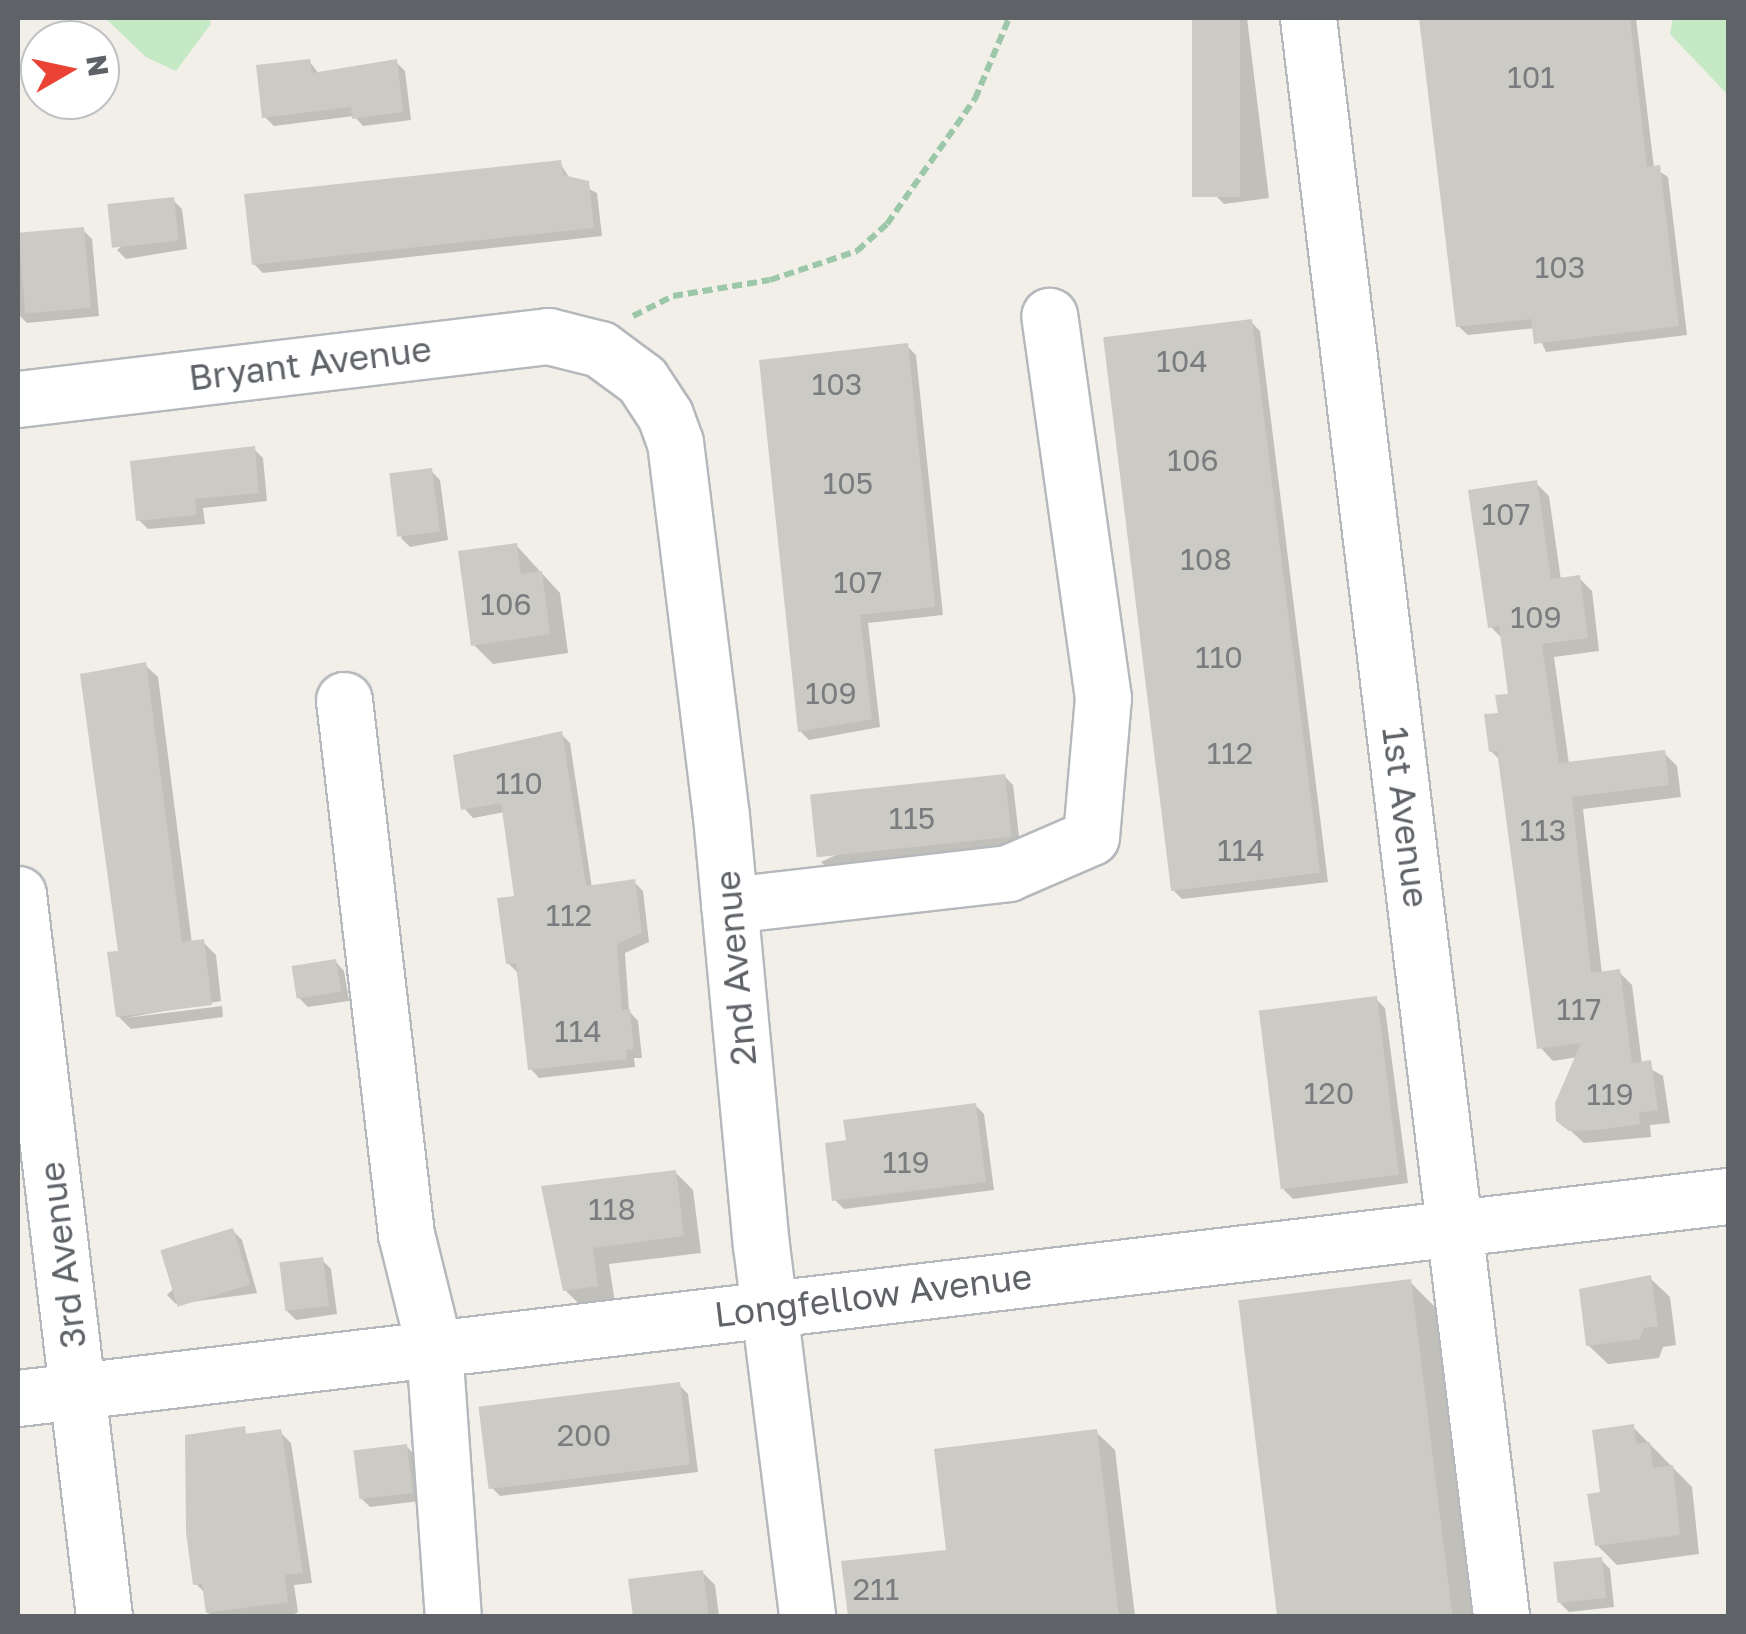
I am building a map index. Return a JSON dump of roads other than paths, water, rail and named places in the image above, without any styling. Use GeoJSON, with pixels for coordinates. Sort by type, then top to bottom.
{"type":"FeatureCollection","features":[{"type":"Feature","properties":{"kind":"street","name":"1st Avenue"},"geometry":{"type":"LineString","coordinates":[[1308,18],[1501,1616]]}},
{"type":"Feature","properties":{"kind":"street"},"geometry":{"type":"LineString","coordinates":[[729,905],[1008,873],[1092,837],[1103,698],[1048,316]]}},
{"type":"Feature","properties":{"kind":"street","name":"Bryant Avenue"},"geometry":{"type":"LineString","coordinates":[[18,399],[548,336],[600,349]]}},
{"type":"Feature","properties":{"kind":"street","name":"2nd Avenue"},"geometry":{"type":"LineString","coordinates":[[600,349],[642,380],[675,442],[806,1616]]}},
{"type":"Feature","properties":{"kind":"street"},"geometry":{"type":"LineString","coordinates":[[344,700],[406,1234],[434,1348],[454,1616]]}},
{"type":"Feature","properties":{"kind":"street","name":"3rd Avenue"},"geometry":{"type":"LineString","coordinates":[[18,894],[104,1616]]}},
{"type":"Feature","properties":{"kind":"street","name":"Longfellow Avenue"},"geometry":{"type":"LineString","coordinates":[[18,1398],[1728,1196]]}}]}
